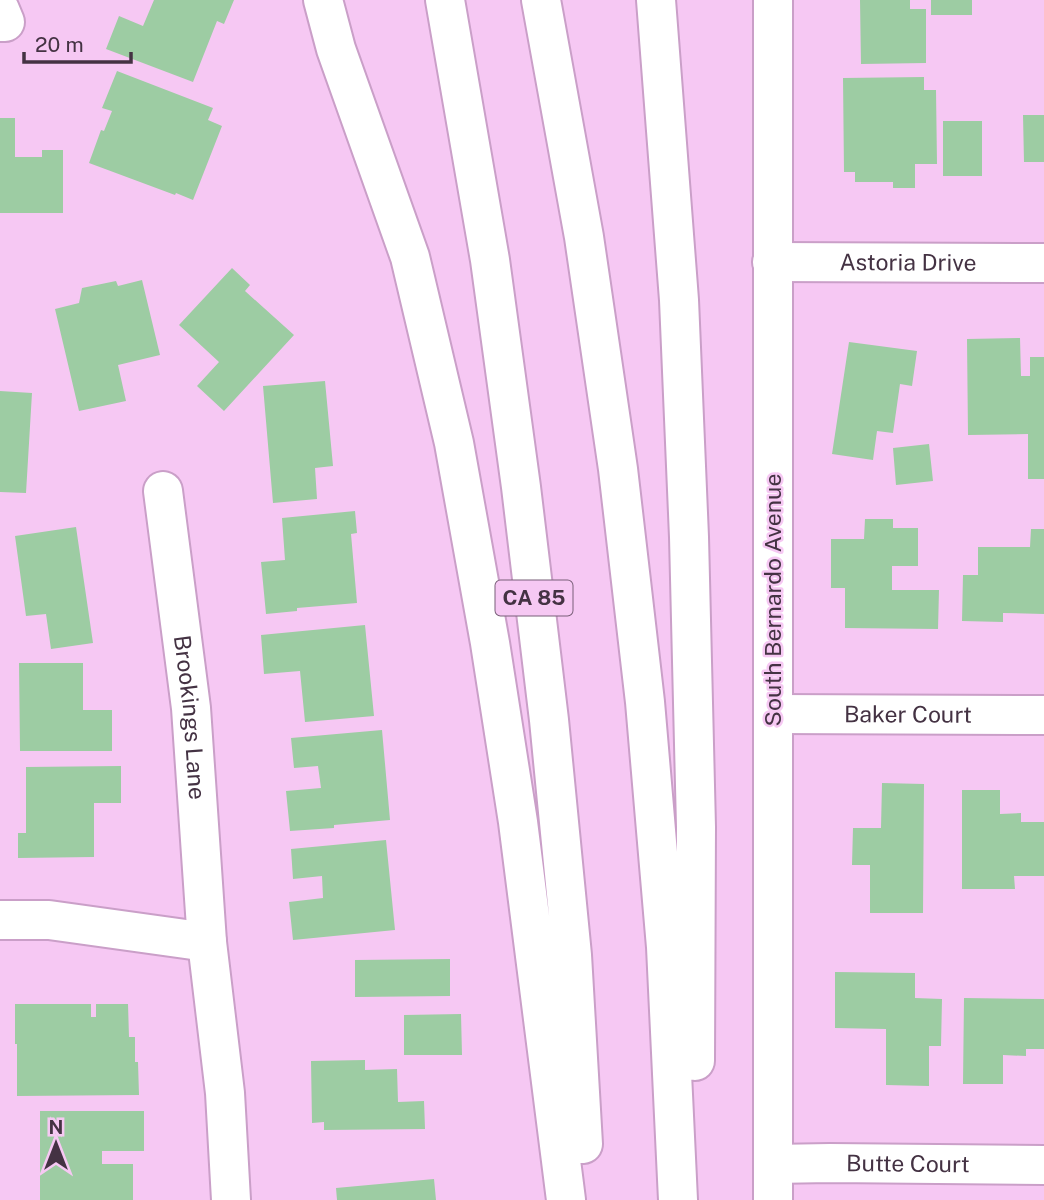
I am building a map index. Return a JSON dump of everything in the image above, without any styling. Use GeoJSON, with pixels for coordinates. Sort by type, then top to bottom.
{"type":"FeatureCollection","features":[{"type":"Feature","properties":{"kind":"main road"},"geometry":{"type":"LineString","coordinates":[[323,0],[336,49],[410,257],[454,443],[490,643],[518,822],[566,1200]]}},
{"type":"Feature","properties":{"kind":"main road","name":"CA 85"},"geometry":{"type":"LineString","coordinates":[[445,0],[492,274],[549,720],[572,955],[585,1200]]}},
{"type":"Feature","properties":{"kind":"main road"},"geometry":{"type":"LineString","coordinates":[[541,0],[584,237],[618,469],[645,702],[666,947],[678,1200]]}},
{"type":"Feature","properties":{"kind":"main road"},"geometry":{"type":"LineString","coordinates":[[656,0],[679,300],[689,537],[696,827],[696,997],[691,1200]]}},
{"type":"Feature","properties":{"kind":"main road","name":"South Bernardo Avenue"},"geometry":{"type":"LineString","coordinates":[[773,0],[773,1182]]}},
{"type":"Feature","properties":{"kind":"main road"},"geometry":{"type":"LineString","coordinates":[[0,10],[5,22],[0,22]]}},
{"type":"Feature","properties":{"kind":"main road","name":"Astoria Drive"},"geometry":{"type":"LineString","coordinates":[[772,262],[1044,263]]}},
{"type":"Feature","properties":{"kind":"main road","name":"Brookings Lane"},"geometry":{"type":"LineString","coordinates":[[163,491],[191,708],[207,942],[225,1093],[231,1200]]}},
{"type":"Feature","properties":{"kind":"main road","name":"Baker Court"},"geometry":{"type":"LineString","coordinates":[[773,714],[1044,715]]}},
{"type":"Feature","properties":{"kind":"main road"},"geometry":{"type":"LineString","coordinates":[[0,920],[49,920],[207,942]]}},
{"type":"Feature","properties":{"kind":"main road","name":"Butte Court"},"geometry":{"type":"LineString","coordinates":[[773,1182],[830,1163],[1044,1165]]}},
{"type":"Feature","properties":{"kind":"building"},"geometry":{"type":"Polygon","coordinates":[[[154,0],[234,0],[224,24],[217,21],[193,82],[106,49],[119,16],[143,26],[154,0]]]}},
{"type":"Feature","properties":{"kind":"building"},"geometry":{"type":"Polygon","coordinates":[[[860,0],[910,0],[910,9],[926,9],[926,63],[861,64],[860,0]]]}},
{"type":"Feature","properties":{"kind":"building"},"geometry":{"type":"Polygon","coordinates":[[[931,0],[972,0],[972,15],[931,15],[931,0]]]}},
{"type":"Feature","properties":{"kind":"building"},"geometry":{"type":"Polygon","coordinates":[[[117,71],[213,108],[208,120],[222,126],[193,200],[89,163],[101,130],[104,131],[112,111],[102,108],[117,71]]]}},
{"type":"Feature","properties":{"kind":"building"},"geometry":{"type":"Polygon","coordinates":[[[924,77],[924,90],[936,90],[937,164],[915,164],[915,188],[893,188],[893,182],[855,182],[855,172],[844,172],[843,78],[924,77]]]}},
{"type":"Feature","properties":{"kind":"building"},"geometry":{"type":"Polygon","coordinates":[[[1023,115],[1044,115],[1044,162],[1024,162],[1023,115]]]}},
{"type":"Feature","properties":{"kind":"building"},"geometry":{"type":"Polygon","coordinates":[[[0,118],[15,118],[15,157],[42,157],[42,150],[63,150],[63,213],[0,213],[0,118]]]}},
{"type":"Feature","properties":{"kind":"building"},"geometry":{"type":"Polygon","coordinates":[[[943,121],[982,121],[982,176],[943,176],[943,121]]]}},
{"type":"Feature","properties":{"kind":"building"},"geometry":{"type":"Polygon","coordinates":[[[232,268],[250,285],[245,291],[294,335],[224,411],[197,386],[219,362],[179,325],[232,268]]]}},
{"type":"Feature","properties":{"kind":"building"},"geometry":{"type":"Polygon","coordinates":[[[142,280],[160,355],[118,365],[126,401],[79,411],[55,309],[79,303],[82,288],[116,281],[118,286],[142,280]]]}},
{"type":"Feature","properties":{"kind":"building"},"geometry":{"type":"Polygon","coordinates":[[[1020,338],[1021,376],[1030,376],[1030,357],[1044,357],[1044,479],[1028,479],[1028,434],[968,435],[967,339],[1020,338]]]}},
{"type":"Feature","properties":{"kind":"building"},"geometry":{"type":"Polygon","coordinates":[[[849,342],[917,351],[912,386],[900,384],[893,433],[877,431],[873,460],[832,454],[849,342]]]}},
{"type":"Feature","properties":{"kind":"building"},"geometry":{"type":"Polygon","coordinates":[[[325,381],[333,466],[315,468],[317,499],[273,503],[263,386],[325,381]]]}},
{"type":"Feature","properties":{"kind":"building"},"geometry":{"type":"Polygon","coordinates":[[[0,391],[32,393],[26,493],[0,492],[0,391]]]}},
{"type":"Feature","properties":{"kind":"building"},"geometry":{"type":"Polygon","coordinates":[[[929,444],[933,481],[896,485],[893,448],[929,444]]]}},
{"type":"Feature","properties":{"kind":"building"},"geometry":{"type":"Polygon","coordinates":[[[355,511],[357,533],[351,534],[357,603],[297,608],[297,611],[266,614],[261,562],[285,560],[282,518],[355,511]]]}},
{"type":"Feature","properties":{"kind":"building"},"geometry":{"type":"Polygon","coordinates":[[[865,519],[893,519],[893,528],[918,528],[918,566],[892,566],[892,590],[939,590],[938,629],[845,628],[845,588],[831,588],[831,539],[864,539],[865,519]]]}},
{"type":"Feature","properties":{"kind":"building"},"geometry":{"type":"Polygon","coordinates":[[[76,527],[93,643],[51,649],[46,614],[26,616],[15,536],[76,527]]]}},
{"type":"Feature","properties":{"kind":"building"},"geometry":{"type":"Polygon","coordinates":[[[1031,529],[1044,529],[1044,614],[1003,613],[1003,622],[962,621],[963,575],[978,575],[978,547],[1030,547],[1031,529]]]}},
{"type":"Feature","properties":{"kind":"building"},"geometry":{"type":"Polygon","coordinates":[[[365,625],[374,716],[305,722],[300,671],[264,674],[261,635],[365,625]]]}},
{"type":"Feature","properties":{"kind":"building"},"geometry":{"type":"Polygon","coordinates":[[[19,663],[83,663],[83,710],[112,710],[112,751],[20,751],[19,663]]]}},
{"type":"Feature","properties":{"kind":"building"},"geometry":{"type":"Polygon","coordinates":[[[382,730],[390,820],[290,831],[286,791],[321,788],[318,766],[294,768],[291,738],[382,730]]]}},
{"type":"Feature","properties":{"kind":"building"},"geometry":{"type":"Polygon","coordinates":[[[121,766],[121,803],[94,803],[94,857],[18,858],[18,833],[26,833],[26,767],[121,766]]]}},
{"type":"Feature","properties":{"kind":"building"},"geometry":{"type":"Polygon","coordinates":[[[882,783],[924,784],[923,913],[870,913],[870,865],[852,865],[853,828],[881,828],[882,783]]]}},
{"type":"Feature","properties":{"kind":"building"},"geometry":{"type":"Polygon","coordinates":[[[962,790],[1000,790],[1000,814],[1021,813],[1021,822],[1044,822],[1044,876],[1014,876],[1015,889],[962,889],[962,790]]]}},
{"type":"Feature","properties":{"kind":"building"},"geometry":{"type":"Polygon","coordinates":[[[386,840],[395,930],[293,940],[289,902],[323,898],[322,876],[293,879],[291,849],[386,840]]]}},
{"type":"Feature","properties":{"kind":"building"},"geometry":{"type":"Polygon","coordinates":[[[450,959],[450,996],[355,997],[355,960],[450,959]]]}},
{"type":"Feature","properties":{"kind":"building"},"geometry":{"type":"Polygon","coordinates":[[[835,972],[915,973],[915,998],[942,999],[941,1046],[929,1046],[929,1086],[886,1085],[886,1029],[835,1028],[835,972]]]}},
{"type":"Feature","properties":{"kind":"building"},"geometry":{"type":"Polygon","coordinates":[[[964,998],[1044,999],[1044,1049],[1026,1049],[1026,1056],[1003,1055],[1003,1084],[963,1084],[964,998]]]}},
{"type":"Feature","properties":{"kind":"building"},"geometry":{"type":"Polygon","coordinates":[[[15,1004],[91,1004],[91,1017],[96,1017],[96,1004],[128,1004],[129,1037],[135,1037],[139,1095],[17,1096],[15,1004]]]}},
{"type":"Feature","properties":{"kind":"building"},"geometry":{"type":"Polygon","coordinates":[[[461,1014],[462,1055],[404,1055],[404,1015],[461,1014]]]}},
{"type":"Feature","properties":{"kind":"building"},"geometry":{"type":"Polygon","coordinates":[[[365,1060],[365,1070],[397,1069],[398,1102],[424,1101],[425,1129],[324,1130],[324,1122],[312,1123],[311,1061],[365,1060]]]}},
{"type":"Feature","properties":{"kind":"building"},"geometry":{"type":"Polygon","coordinates":[[[40,1111],[144,1111],[144,1151],[102,1151],[102,1164],[133,1164],[133,1200],[40,1200],[40,1111]]]}},
{"type":"Feature","properties":{"kind":"building"},"geometry":{"type":"Polygon","coordinates":[[[434,1179],[436,1200],[337,1200],[336,1188],[434,1179]]]}}]}
